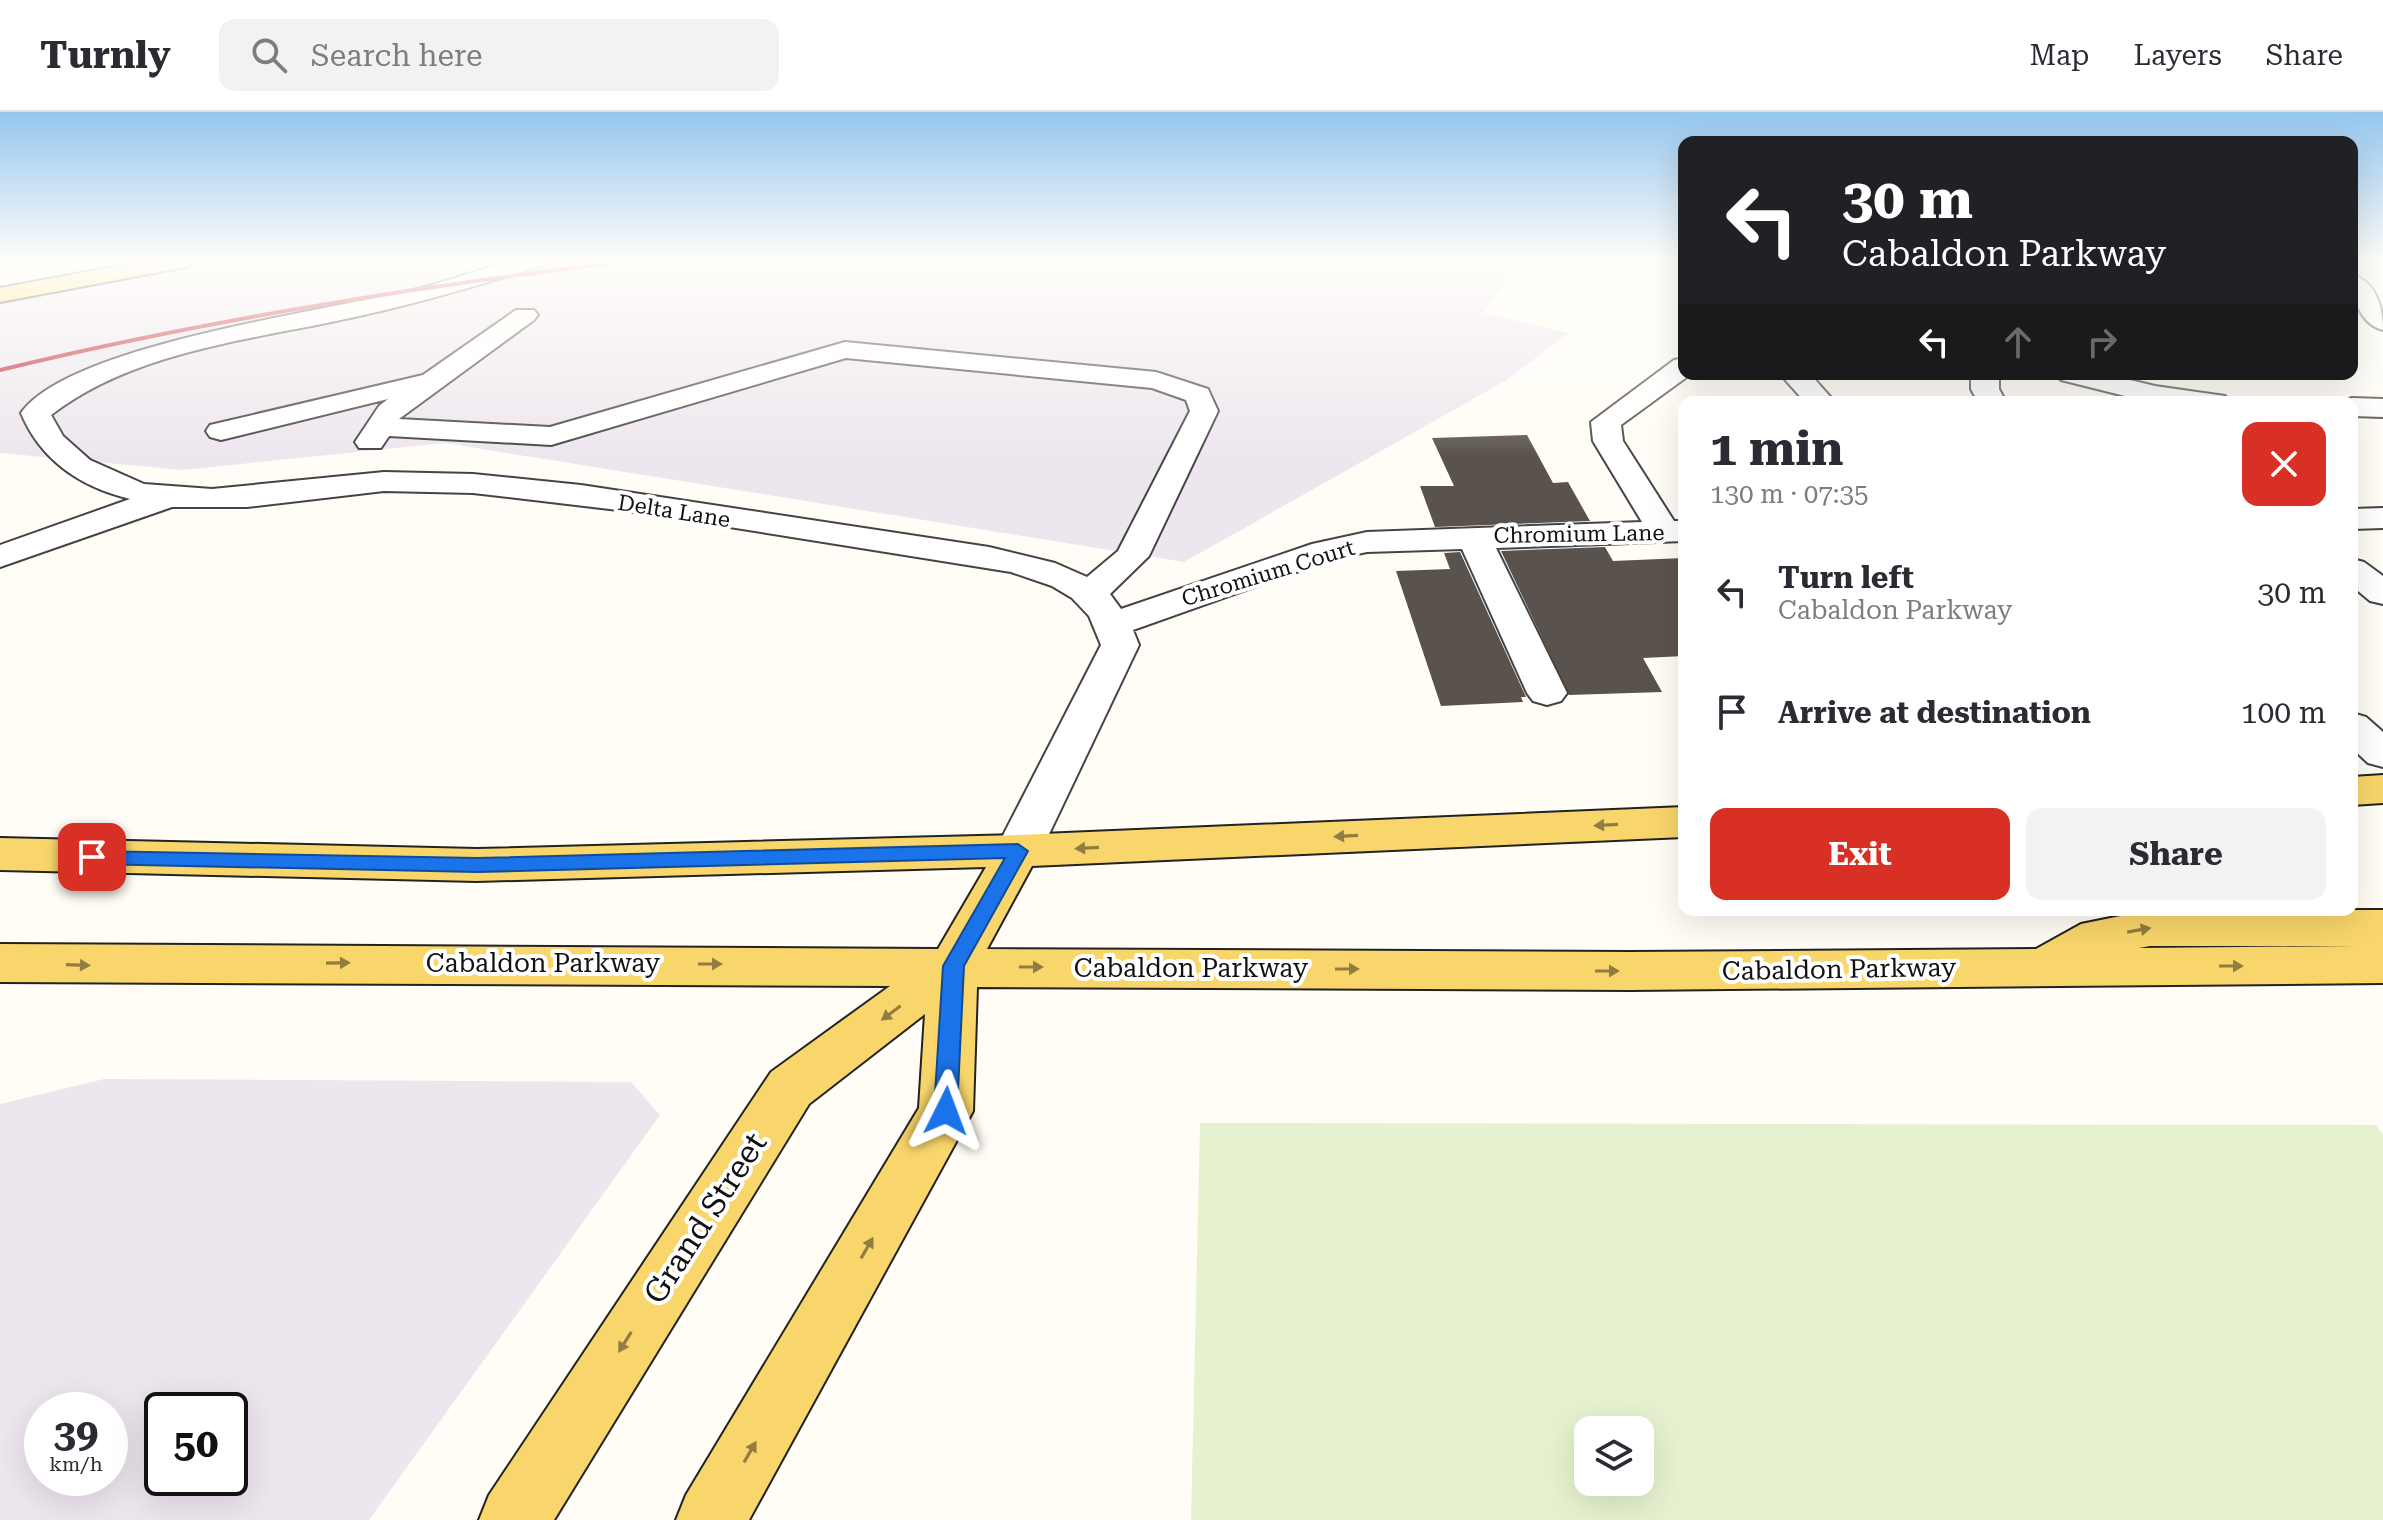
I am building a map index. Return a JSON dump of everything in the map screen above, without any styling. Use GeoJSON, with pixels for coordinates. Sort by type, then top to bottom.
{"type":"FeatureCollection","features":[{"type":"Feature","properties":{"kind":"main road"},"geometry":{"type":"LineString","coordinates":[[2358,791],[2383,789]]}},
{"type":"Feature","properties":{"kind":"main road"},"geometry":{"type":"LineString","coordinates":[[0,854],[477,865],[1018,851],[1678,822]]}},
{"type":"Feature","properties":{"kind":"main road","name":"Grand Street"},"geometry":{"type":"LineString","coordinates":[[514,1520],[644,1312],[790,1088],[953,966],[1018,851]]}},
{"type":"Feature","properties":{"kind":"main road"},"geometry":{"type":"LineString","coordinates":[[2041,967],[2098,937],[2150,928],[2383,928]]}},
{"type":"Feature","properties":{"kind":"main road","name":"Cabaldon Parkway"},"geometry":{"type":"LineString","coordinates":[[0,963],[101,966],[459,962],[1631,971],[2383,964]]}},
{"type":"Feature","properties":{"kind":"main road","name":"Grand Street"},"geometry":{"type":"LineString","coordinates":[[711,1520],[946,1111],[953,966]]}},
{"type":"Feature","properties":{"kind":"street","name":"Delta Lane"},"geometry":{"type":"LineString","coordinates":[[289,326],[147,357],[87,377],[36,413],[45,434],[90,474],[114,485],[168,497],[230,500],[344,485],[416,481],[524,488],[969,556],[1063,579],[1106,609],[1114,624]]}},
{"type":"Feature","properties":{"kind":"street"},"geometry":{"type":"LineString","coordinates":[[344,485],[389,412],[510,326]]}},
{"type":"Feature","properties":{"kind":"street"},"geometry":{"type":"LineString","coordinates":[[379,427],[551,436],[845,350],[1156,380],[1198,395],[1204,411],[1132,556],[1088,595]]}},
{"type":"Feature","properties":{"kind":"street"},"geometry":{"type":"LineString","coordinates":[[1674,531],[1608,441],[1606,422],[1678,370]]}},
{"type":"Feature","properties":{"kind":"street"},"geometry":{"type":"LineString","coordinates":[[221,431],[435,380]]}},
{"type":"Feature","properties":{"kind":"street"},"geometry":{"type":"LineString","coordinates":[[1800,380],[1815,396]]}},
{"type":"Feature","properties":{"kind":"street"},"geometry":{"type":"LineString","coordinates":[[2093,380],[2152,396]]}},
{"type":"Feature","properties":{"kind":"street"},"geometry":{"type":"LineString","coordinates":[[2215,380],[2232,396]]}},
{"type":"Feature","properties":{"kind":"street"},"geometry":{"type":"LineString","coordinates":[[2358,407],[2383,408]]}},
{"type":"Feature","properties":{"kind":"street"},"geometry":{"type":"LineString","coordinates":[[0,557],[168,497]]}},
{"type":"Feature","properties":{"kind":"street"},"geometry":{"type":"LineString","coordinates":[[2358,519],[2383,518]]}},
{"type":"Feature","properties":{"kind":"street","name":"Chromium Lane"},"geometry":{"type":"LineString","coordinates":[[1473,536],[1674,531]]}},
{"type":"Feature","properties":{"kind":"street"},"geometry":{"type":"LineString","coordinates":[[1473,536],[1547,693]]}},
{"type":"Feature","properties":{"kind":"street","name":"Chromium Court"},"geometry":{"type":"LineString","coordinates":[[1114,624],[1324,551],[1367,542],[1473,536]]}},
{"type":"Feature","properties":{"kind":"street"},"geometry":{"type":"LineString","coordinates":[[2358,574],[2383,593]]}},
{"type":"Feature","properties":{"kind":"street"},"geometry":{"type":"LineString","coordinates":[[1018,851],[1096,699],[1120,645],[1114,624]]}},
{"type":"Feature","properties":{"kind":"street"},"geometry":{"type":"LineString","coordinates":[[2358,731],[2383,754]]}},
{"type":"Feature","properties":{"kind":"shaded area"},"geometry":{"type":"Polygon","coordinates":[[[0,326],[1538,326],[1569,333],[1505,381],[1184,562],[445,443],[182,470],[0,453],[0,326]]]}},
{"type":"Feature","properties":{"kind":"shaded area"},"geometry":{"type":"Polygon","coordinates":[[[104,1079],[631,1082],[660,1115],[369,1520],[0,1520],[0,1104],[104,1079]]]}},
{"type":"Feature","properties":{"kind":"green space"},"geometry":{"type":"Polygon","coordinates":[[[1200,1123],[2376,1125],[2383,1134],[2383,1520],[1191,1520],[1200,1123]]]}},
{"type":"Feature","properties":{"kind":"building"},"geometry":{"type":"Polygon","coordinates":[[[1527,435],[1553,483],[1568,482],[1590,521],[1435,527],[1420,486],[1454,486],[1432,438],[1527,435]]]}},
{"type":"Feature","properties":{"kind":"building"},"geometry":{"type":"Polygon","coordinates":[[[1605,547],[1613,561],[1678,558],[1678,656],[1643,658],[1662,692],[1569,695],[1501,551],[1605,547]]]}},
{"type":"Feature","properties":{"kind":"building"},"geometry":{"type":"Polygon","coordinates":[[[1460,552],[1526,697],[1521,697],[1523,702],[1441,706],[1396,571],[1450,569],[1444,553],[1460,552]]]}},
{"type":"Feature","properties":{"kind":"railway"},"geometry":{"type":"LineString","coordinates":[[0,370],[207,326]]}},
{"type":"Feature","properties":{"kind":"route"},"geometry":{"type":"LineString","coordinates":[[92,857],[477,865],[1018,851],[953,966],[946,1111]]}}]}
